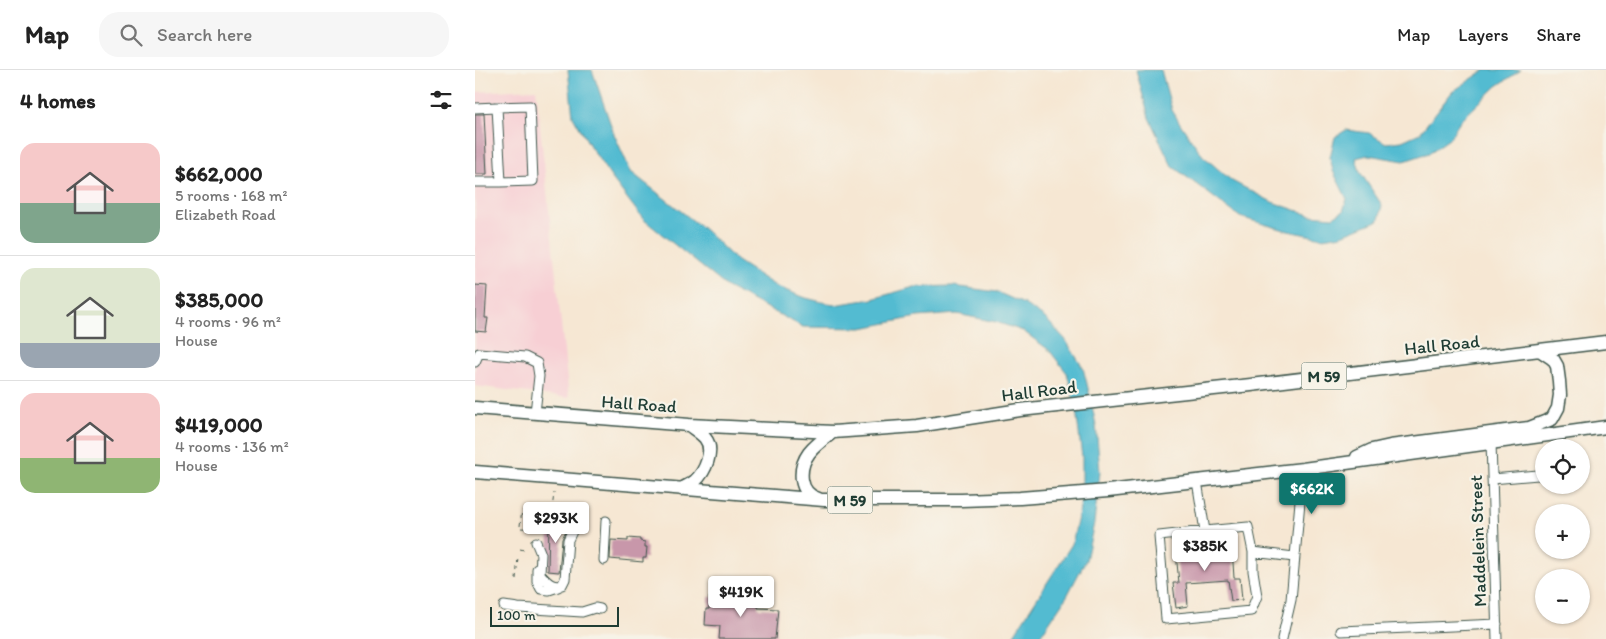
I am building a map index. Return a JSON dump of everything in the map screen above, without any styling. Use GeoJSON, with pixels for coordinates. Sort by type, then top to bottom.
{"type":"FeatureCollection","features":[{"type":"Feature","properties":{"kind":"highway","name":"Hall Road"},"geometry":{"type":"LineString","coordinates":[[475,408],[689,425],[833,432],[917,426],[1020,410],[1606,342]]}},
{"type":"Feature","properties":{"kind":"highway"},"geometry":{"type":"LineString","coordinates":[[1345,463],[1372,450],[1390,446],[1529,428],[1551,419],[1558,408],[1560,395],[1557,366],[1553,359],[1541,351]]}},
{"type":"Feature","properties":{"kind":"highway"},"geometry":{"type":"LineString","coordinates":[[681,489],[694,482],[700,476],[709,455],[709,445],[705,438],[689,425]]}},
{"type":"Feature","properties":{"kind":"highway","name":"M 59"},"geometry":{"type":"LineString","coordinates":[[475,472],[824,500],[1020,498],[1108,491],[1303,469],[1606,427]]}},
{"type":"Feature","properties":{"kind":"highway"},"geometry":{"type":"LineString","coordinates":[[824,500],[815,498],[807,492],[803,486],[802,475],[804,463],[809,453],[833,432]]}},
{"type":"Feature","properties":{"kind":"street"},"geometry":{"type":"LineString","coordinates":[[475,108],[530,106],[533,181],[475,182]]}},
{"type":"Feature","properties":{"kind":"street"},"geometry":{"type":"LineString","coordinates":[[497,107],[501,182]]}},
{"type":"Feature","properties":{"kind":"street"},"geometry":{"type":"LineString","coordinates":[[475,362],[479,353],[525,357],[537,363],[539,376],[535,413]]}},
{"type":"Feature","properties":{"kind":"street","name":"Maddelein Street"},"geometry":{"type":"LineString","coordinates":[[1491,442],[1497,639]]}},
{"type":"Feature","properties":{"kind":"street"},"geometry":{"type":"LineString","coordinates":[[1282,639],[1291,600],[1303,469]]}},
{"type":"Feature","properties":{"kind":"street"},"geometry":{"type":"LineString","coordinates":[[1492,479],[1535,476]]}},
{"type":"Feature","properties":{"kind":"street"},"geometry":{"type":"LineString","coordinates":[[1197,481],[1205,531]]}},
{"type":"Feature","properties":{"kind":"street"},"geometry":{"type":"LineString","coordinates":[[604,560],[606,521]]}},
{"type":"Feature","properties":{"kind":"street"},"geometry":{"type":"LineString","coordinates":[[538,548],[540,574],[551,584],[562,585],[565,580],[568,540],[576,523]]}},
{"type":"Feature","properties":{"kind":"street"},"geometry":{"type":"LineString","coordinates":[[1248,526],[1253,552],[1253,571],[1257,596],[1251,611],[1166,619],[1159,536],[1205,531],[1248,526]]}},
{"type":"Feature","properties":{"kind":"street"},"geometry":{"type":"LineString","coordinates":[[1253,552],[1294,557]]}},
{"type":"Feature","properties":{"kind":"street"},"geometry":{"type":"LineString","coordinates":[[502,606],[511,612],[582,616],[598,610]]}},
{"type":"Feature","properties":{"kind":"street"},"geometry":{"type":"LineString","coordinates":[[1341,631],[1497,624]]}},
{"type":"Feature","properties":{"kind":"path"},"geometry":{"type":"LineString","coordinates":[[552,510],[554,493]]}},
{"type":"Feature","properties":{"kind":"path"},"geometry":{"type":"LineString","coordinates":[[522,510],[521,527],[534,529]]}},
{"type":"Feature","properties":{"kind":"path"},"geometry":{"type":"LineString","coordinates":[[520,549],[524,550]]}},
{"type":"Feature","properties":{"kind":"path"},"geometry":{"type":"LineString","coordinates":[[516,579],[518,557]]}},
{"type":"Feature","properties":{"kind":"shaded area"},"geometry":{"type":"Polygon","coordinates":[[[536,89],[569,398],[475,386],[475,92],[536,89]]]}},
{"type":"Feature","properties":{"kind":"water"},"geometry":{"type":"Polygon","coordinates":[[[568,70],[592,70],[614,134],[631,172],[705,230],[737,261],[777,287],[806,298],[834,305],[872,299],[914,287],[953,286],[997,292],[1024,304],[1045,318],[1065,339],[1083,368],[1096,425],[1100,472],[1094,523],[1086,560],[1067,596],[1038,639],[1011,639],[1072,544],[1082,499],[1082,457],[1076,409],[1067,373],[1049,350],[1023,331],[996,322],[957,314],[917,317],[862,328],[803,327],[727,287],[643,219],[611,177],[573,116],[568,70]]]}},
{"type":"Feature","properties":{"kind":"water"},"geometry":{"type":"Polygon","coordinates":[[[1136,70],[1161,70],[1172,110],[1181,125],[1203,156],[1232,181],[1272,202],[1310,215],[1333,217],[1343,211],[1347,199],[1333,171],[1330,157],[1335,137],[1346,130],[1369,133],[1386,143],[1402,141],[1420,133],[1452,92],[1485,70],[1521,70],[1497,86],[1461,120],[1449,139],[1429,153],[1404,161],[1368,155],[1356,158],[1360,172],[1382,205],[1379,220],[1342,235],[1322,238],[1288,231],[1240,217],[1172,166],[1149,118],[1136,70]]]}},
{"type":"Feature","properties":{"kind":"building"},"geometry":{"type":"Polygon","coordinates":[[[475,114],[484,114],[487,174],[475,174],[475,114]]]}},
{"type":"Feature","properties":{"kind":"building"},"geometry":{"type":"Polygon","coordinates":[[[475,285],[487,286],[485,318],[488,318],[486,332],[475,331],[475,285]]]}},
{"type":"Feature","properties":{"kind":"building"},"geometry":{"type":"Polygon","coordinates":[[[549,520],[570,522],[562,539],[559,572],[548,571],[549,520]]]}},
{"type":"Feature","properties":{"kind":"building"},"geometry":{"type":"Polygon","coordinates":[[[628,538],[640,539],[640,541],[645,542],[645,547],[647,547],[646,558],[643,558],[643,562],[610,559],[611,540],[628,541],[628,538]]]}},
{"type":"Feature","properties":{"kind":"building"},"geometry":{"type":"Polygon","coordinates":[[[1232,548],[1234,578],[1240,578],[1242,600],[1231,601],[1228,580],[1186,583],[1188,606],[1176,608],[1173,583],[1179,583],[1176,553],[1232,548]]]}},
{"type":"Feature","properties":{"kind":"building"},"geometry":{"type":"Polygon","coordinates":[[[720,595],[759,596],[758,608],[778,609],[775,639],[719,639],[720,626],[705,625],[706,609],[709,609],[709,597],[719,597],[720,595]]]}}]}
